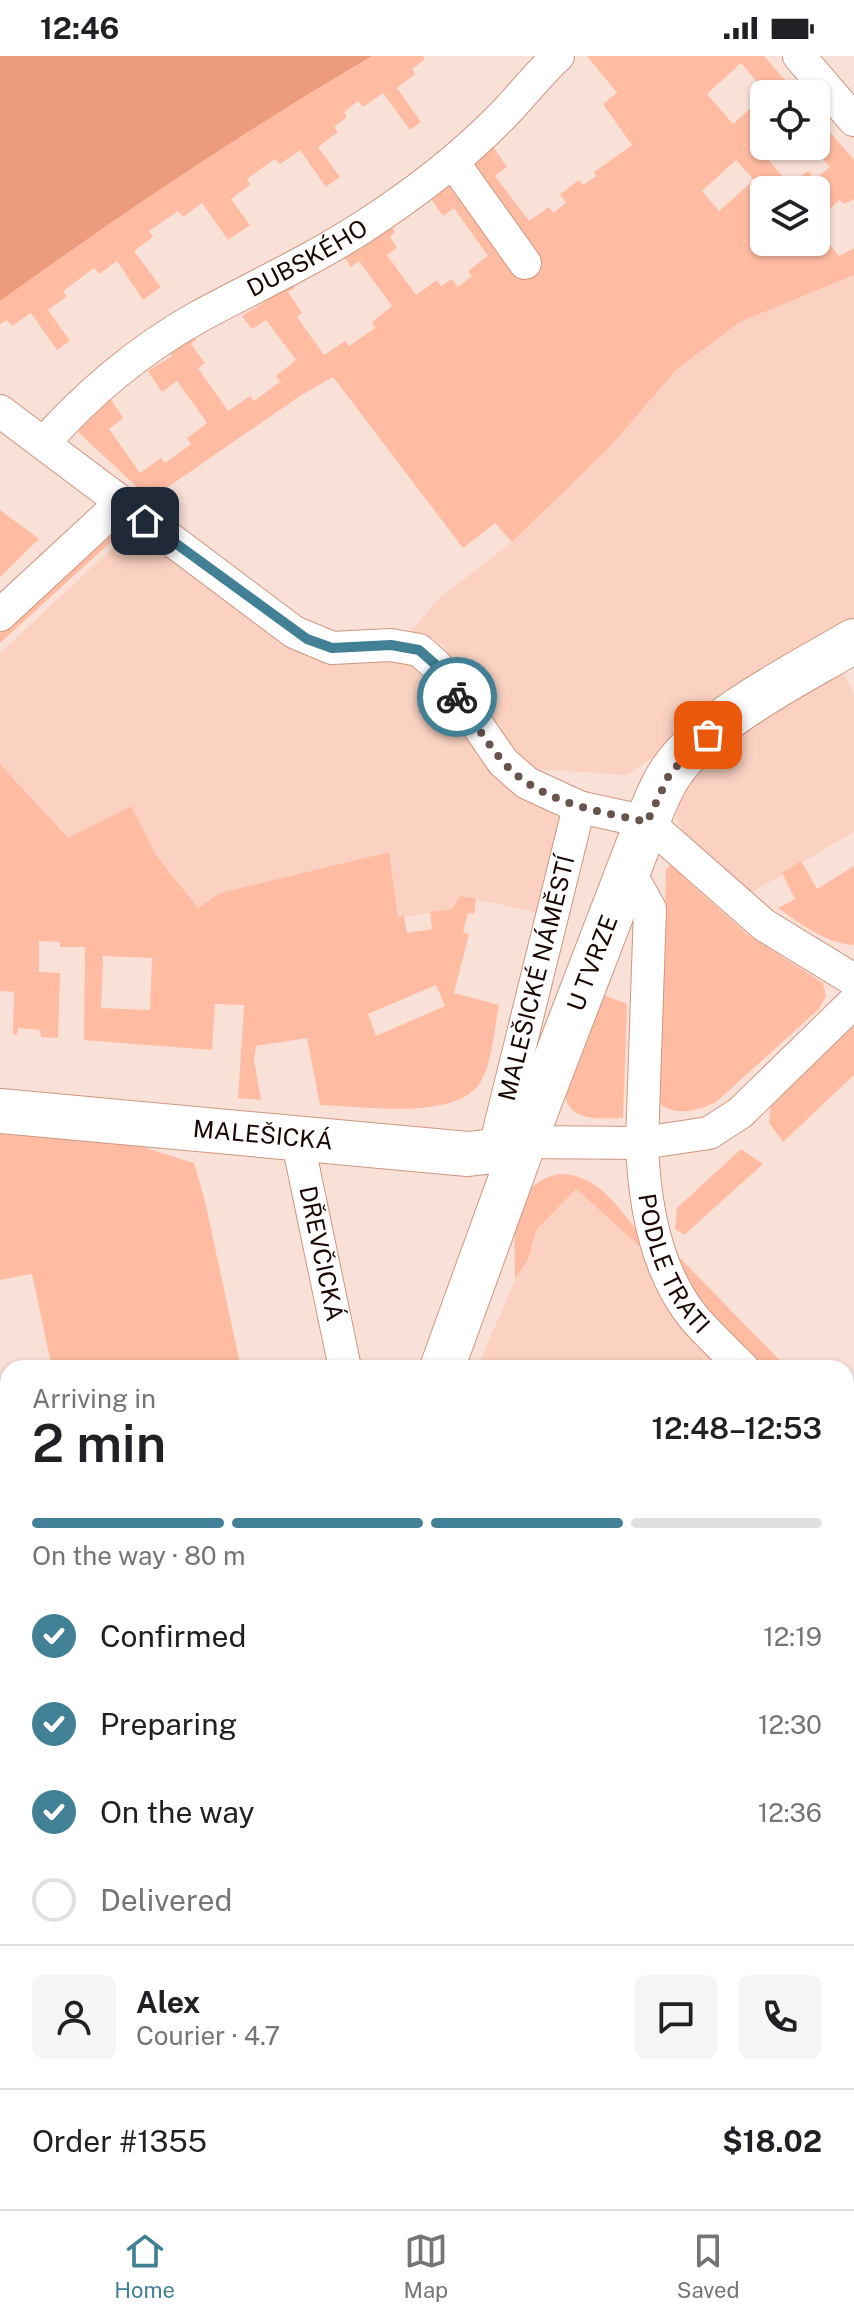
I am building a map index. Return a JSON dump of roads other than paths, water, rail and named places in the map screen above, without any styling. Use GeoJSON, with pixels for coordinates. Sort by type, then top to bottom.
{"type":"FeatureCollection","features":[{"type":"Feature","properties":{"kind":"main road","name":"U TVRZE"},"geometry":{"type":"LineString","coordinates":[[444,1360],[509,1147],[670,773],[695,746],[752,702],[854,641]]}},
{"type":"Feature","properties":{"kind":"main road","name":"MALEŠICKÁ"},"geometry":{"type":"LineString","coordinates":[[0,1111],[468,1154],[509,1147]]}},
{"type":"Feature","properties":{"kind":"street","name":"DUBSKÉHO"},"geometry":{"type":"LineString","coordinates":[[44,443],[71,413],[147,350],[195,319],[361,229],[453,162],[498,121],[558,56]]}},
{"type":"Feature","properties":{"kind":"street"},"geometry":{"type":"LineString","coordinates":[[799,56],[854,120]]}},
{"type":"Feature","properties":{"kind":"street"},"geometry":{"type":"LineString","coordinates":[[453,162],[525,263]]}},
{"type":"Feature","properties":{"kind":"street"},"geometry":{"type":"LineString","coordinates":[[0,411],[307,639],[332,648],[403,646],[425,654],[503,762],[527,783],[579,807],[647,822],[764,925],[854,980]]}},
{"type":"Feature","properties":{"kind":"street"},"geometry":{"type":"LineString","coordinates":[[0,615],[121,503]]}},
{"type":"Feature","properties":{"kind":"street","name":"MALEŠICKÉ NÁMĚSTÍ"},"geometry":{"type":"LineString","coordinates":[[509,1147],[579,807]]}},
{"type":"Feature","properties":{"kind":"street"},"geometry":{"type":"LineString","coordinates":[[629,871],[650,909],[642,1143]]}},
{"type":"Feature","properties":{"kind":"street"},"geometry":{"type":"LineString","coordinates":[[509,1147],[642,1143],[696,1136],[719,1129],[740,1113],[854,1002]]}},
{"type":"Feature","properties":{"kind":"street","name":"DŘEVČICKÁ"},"geometry":{"type":"LineString","coordinates":[[297,1138],[343,1360]]}},
{"type":"Feature","properties":{"kind":"street","name":"PODLE TRATI"},"geometry":{"type":"LineString","coordinates":[[642,1143],[648,1213],[663,1260],[695,1318],[735,1360]]}}]}
